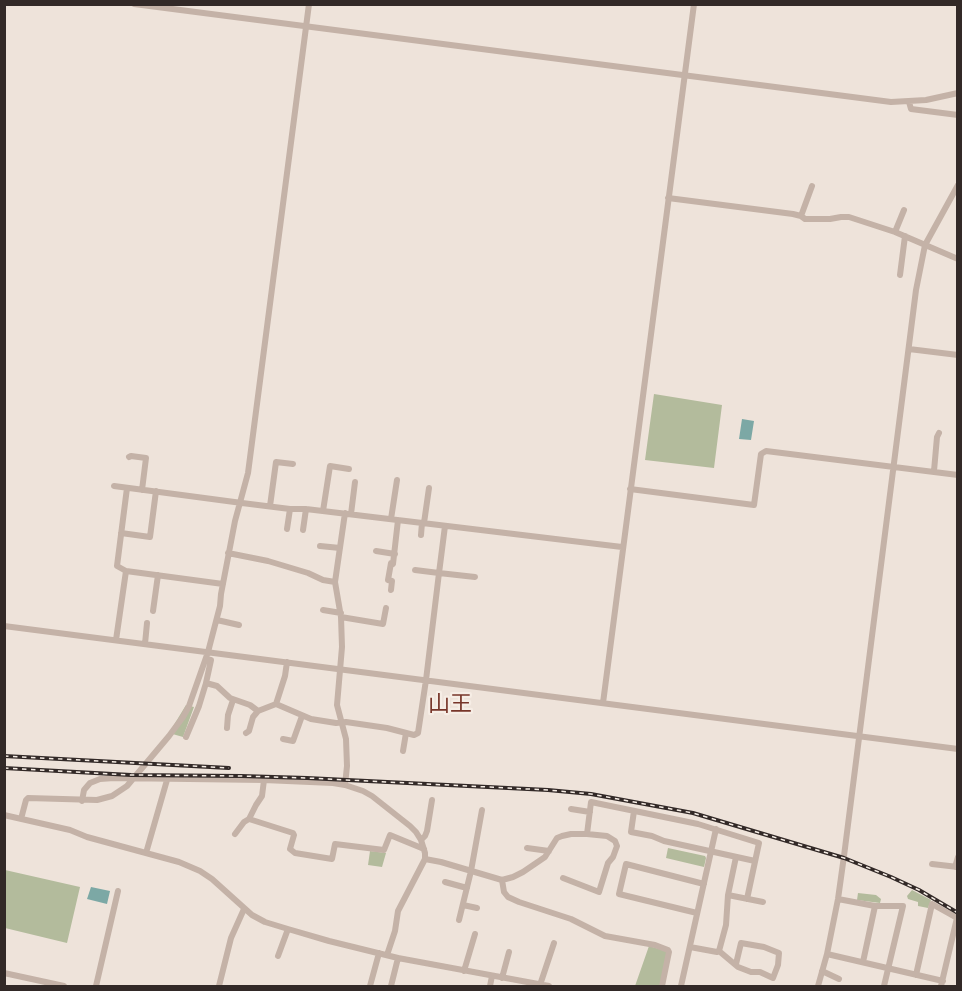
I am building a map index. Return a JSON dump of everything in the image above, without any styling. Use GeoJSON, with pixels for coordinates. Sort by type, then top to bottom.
{"type":"FeatureCollection","features":[{"type":"Feature","properties":{"kind":"street"},"geometry":{"type":"LineString","coordinates":[[134,4],[891,102],[926,100],[957,93]]}},
{"type":"Feature","properties":{"kind":"street"},"geometry":{"type":"LineString","coordinates":[[21,819],[28,798],[97,800],[123,790],[177,727],[189,706],[207,656],[217,620],[228,553],[248,473],[309,4]]}},
{"type":"Feature","properties":{"kind":"street"},"geometry":{"type":"LineString","coordinates":[[603,704],[694,4]]}},
{"type":"Feature","properties":{"kind":"street"},"geometry":{"type":"LineString","coordinates":[[909,102],[911,109],[957,115]]}},
{"type":"Feature","properties":{"kind":"street"},"geometry":{"type":"LineString","coordinates":[[818,987],[838,899],[916,290],[925,245],[957,185]]}},
{"type":"Feature","properties":{"kind":"street"},"geometry":{"type":"LineString","coordinates":[[801,216],[812,186]]}},
{"type":"Feature","properties":{"kind":"street"},"geometry":{"type":"LineString","coordinates":[[669,198],[801,216],[805,219],[849,217],[896,232],[957,259]]}},
{"type":"Feature","properties":{"kind":"street"},"geometry":{"type":"LineString","coordinates":[[896,232],[904,210]]}},
{"type":"Feature","properties":{"kind":"street"},"geometry":{"type":"LineString","coordinates":[[900,275],[905,236]]}},
{"type":"Feature","properties":{"kind":"street"},"geometry":{"type":"LineString","coordinates":[[909,349],[957,356]]}},
{"type":"Feature","properties":{"kind":"street"},"geometry":{"type":"LineString","coordinates":[[933,471],[939,433]]}},
{"type":"Feature","properties":{"kind":"street"},"geometry":{"type":"LineString","coordinates":[[630,489],[754,505],[761,454],[766,451],[957,475]]}},
{"type":"Feature","properties":{"kind":"street"},"geometry":{"type":"LineString","coordinates":[[129,458],[131,456],[146,458],[142,490]]}},
{"type":"Feature","properties":{"kind":"street"},"geometry":{"type":"LineString","coordinates":[[270,506],[276,462],[293,464]]}},
{"type":"Feature","properties":{"kind":"street"},"geometry":{"type":"LineString","coordinates":[[323,511],[330,466],[349,469]]}},
{"type":"Feature","properties":{"kind":"street"},"geometry":{"type":"LineString","coordinates":[[391,590],[392,581],[388,580],[394,554],[397,480]]}},
{"type":"Feature","properties":{"kind":"street"},"geometry":{"type":"LineString","coordinates":[[345,784],[346,739],[337,705],[342,647],[341,615],[335,582],[355,482]]}},
{"type":"Feature","properties":{"kind":"street"},"geometry":{"type":"LineString","coordinates":[[114,486],[240,503],[622,547]]}},
{"type":"Feature","properties":{"kind":"street"},"geometry":{"type":"LineString","coordinates":[[127,488],[117,566],[126,571],[223,584]]}},
{"type":"Feature","properties":{"kind":"street"},"geometry":{"type":"LineString","coordinates":[[421,535],[429,488]]}},
{"type":"Feature","properties":{"kind":"street"},"geometry":{"type":"LineString","coordinates":[[121,533],[150,537],[156,492]]}},
{"type":"Feature","properties":{"kind":"street"},"geometry":{"type":"LineString","coordinates":[[287,529],[290,509]]}},
{"type":"Feature","properties":{"kind":"street"},"geometry":{"type":"LineString","coordinates":[[303,530],[306,509]]}},
{"type":"Feature","properties":{"kind":"street"},"geometry":{"type":"LineString","coordinates":[[276,704],[311,719],[387,728],[414,735],[418,733],[445,526]]}},
{"type":"Feature","properties":{"kind":"street"},"geometry":{"type":"LineString","coordinates":[[321,546],[340,548]]}},
{"type":"Feature","properties":{"kind":"street"},"geometry":{"type":"LineString","coordinates":[[376,551],[394,554]]}},
{"type":"Feature","properties":{"kind":"street"},"geometry":{"type":"LineString","coordinates":[[228,553],[268,561],[335,582]]}},
{"type":"Feature","properties":{"kind":"street"},"geometry":{"type":"LineString","coordinates":[[415,570],[475,577]]}},
{"type":"Feature","properties":{"kind":"street"},"geometry":{"type":"LineString","coordinates":[[116,640],[126,571]]}},
{"type":"Feature","properties":{"kind":"street"},"geometry":{"type":"LineString","coordinates":[[153,611],[158,574]]}},
{"type":"Feature","properties":{"kind":"street"},"geometry":{"type":"LineString","coordinates":[[323,610],[383,624],[386,608]]}},
{"type":"Feature","properties":{"kind":"street"},"geometry":{"type":"LineString","coordinates":[[217,620],[239,625]]}},
{"type":"Feature","properties":{"kind":"street"},"geometry":{"type":"LineString","coordinates":[[145,644],[147,623]]}},
{"type":"Feature","properties":{"kind":"street"},"geometry":{"type":"LineString","coordinates":[[4,626],[145,644],[207,656],[287,662],[957,749]]}},
{"type":"Feature","properties":{"kind":"street"},"geometry":{"type":"LineString","coordinates":[[186,737],[206,683],[211,660],[207,656]]}},
{"type":"Feature","properties":{"kind":"street"},"geometry":{"type":"LineString","coordinates":[[246,733],[258,711],[276,704],[287,662]]}},
{"type":"Feature","properties":{"kind":"street"},"geometry":{"type":"LineString","coordinates":[[206,683],[217,686],[230,698],[250,705],[258,711]]}},
{"type":"Feature","properties":{"kind":"street"},"geometry":{"type":"LineString","coordinates":[[227,728],[233,699]]}},
{"type":"Feature","properties":{"kind":"street"},"geometry":{"type":"LineString","coordinates":[[283,739],[293,741],[302,716]]}},
{"type":"Feature","properties":{"kind":"street"},"geometry":{"type":"LineString","coordinates":[[404,751],[406,733]]}},
{"type":"Feature","properties":{"kind":"street"},"geometry":{"type":"LineString","coordinates":[[82,801],[84,790],[90,783],[100,779],[264,780],[345,784],[372,796],[416,832],[421,840],[425,859],[398,911],[395,931],[387,955]]}},
{"type":"Feature","properties":{"kind":"street"},"geometry":{"type":"LineString","coordinates":[[146,853],[167,780]]}},
{"type":"Feature","properties":{"kind":"street"},"geometry":{"type":"LineString","coordinates":[[234,834],[249,819],[262,796],[264,780]]}},
{"type":"Feature","properties":{"kind":"street"},"geometry":{"type":"LineString","coordinates":[[421,840],[427,831],[432,800]]}},
{"type":"Feature","properties":{"kind":"street"},"geometry":{"type":"LineString","coordinates":[[587,834],[591,802],[716,829],[759,843],[747,899]]}},
{"type":"Feature","properties":{"kind":"street"},"geometry":{"type":"LineString","coordinates":[[571,809],[590,812]]}},
{"type":"Feature","properties":{"kind":"street"},"geometry":{"type":"LineString","coordinates":[[459,920],[482,810]]}},
{"type":"Feature","properties":{"kind":"street"},"geometry":{"type":"LineString","coordinates":[[634,811],[631,831],[664,841],[755,861]]}},
{"type":"Feature","properties":{"kind":"street"},"geometry":{"type":"LineString","coordinates":[[4,815],[70,830],[179,862],[212,879],[244,909],[265,922],[398,958],[549,987]]}},
{"type":"Feature","properties":{"kind":"street"},"geometry":{"type":"LineString","coordinates":[[249,819],[292,833],[294,835],[290,849],[295,853],[332,859],[335,844],[384,850],[390,835],[424,849]]}},
{"type":"Feature","properties":{"kind":"street"},"geometry":{"type":"LineString","coordinates":[[681,987],[716,829]]}},
{"type":"Feature","properties":{"kind":"street"},"geometry":{"type":"LineString","coordinates":[[425,859],[502,880],[523,872],[545,856],[557,838],[571,834],[587,834],[607,836],[615,841],[617,846],[608,863],[598,892],[563,878]]}},
{"type":"Feature","properties":{"kind":"street"},"geometry":{"type":"LineString","coordinates":[[527,848],[549,851]]}},
{"type":"Feature","properties":{"kind":"street"},"geometry":{"type":"LineString","coordinates":[[719,951],[726,926],[728,895],[736,857]]}},
{"type":"Feature","properties":{"kind":"street"},"geometry":{"type":"LineString","coordinates":[[932,864],[956,867],[957,857]]}},
{"type":"Feature","properties":{"kind":"street"},"geometry":{"type":"LineString","coordinates":[[697,913],[619,894],[626,864],[704,884]]}},
{"type":"Feature","properties":{"kind":"street"},"geometry":{"type":"LineString","coordinates":[[502,880],[504,892],[508,897],[519,902],[570,919],[599,934],[655,945],[668,950],[662,987]]}},
{"type":"Feature","properties":{"kind":"street"},"geometry":{"type":"LineString","coordinates":[[445,882],[467,888]]}},
{"type":"Feature","properties":{"kind":"street"},"geometry":{"type":"LineString","coordinates":[[96,987],[118,891]]}},
{"type":"Feature","properties":{"kind":"street"},"geometry":{"type":"LineString","coordinates":[[728,895],[763,902]]}},
{"type":"Feature","properties":{"kind":"street"},"geometry":{"type":"LineString","coordinates":[[838,899],[875,906],[903,906],[884,987]]}},
{"type":"Feature","properties":{"kind":"street"},"geometry":{"type":"LineString","coordinates":[[827,954],[916,975],[942,984],[957,918],[932,904],[916,975]]}},
{"type":"Feature","properties":{"kind":"street"},"geometry":{"type":"LineString","coordinates":[[463,905],[477,909]]}},
{"type":"Feature","properties":{"kind":"street"},"geometry":{"type":"LineString","coordinates":[[862,962],[875,906]]}},
{"type":"Feature","properties":{"kind":"street"},"geometry":{"type":"LineString","coordinates":[[219,987],[231,938],[244,909]]}},
{"type":"Feature","properties":{"kind":"street"},"geometry":{"type":"LineString","coordinates":[[278,956],[288,929]]}},
{"type":"Feature","properties":{"kind":"street"},"geometry":{"type":"LineString","coordinates":[[464,970],[475,934]]}},
{"type":"Feature","properties":{"kind":"street"},"geometry":{"type":"LineString","coordinates":[[540,985],[554,943]]}},
{"type":"Feature","properties":{"kind":"street"},"geometry":{"type":"LineString","coordinates":[[690,947],[719,951],[738,967],[751,972],[760,972],[773,978],[778,965],[779,953],[764,947],[741,943],[736,964]]}},
{"type":"Feature","properties":{"kind":"street"},"geometry":{"type":"LineString","coordinates":[[502,978],[509,952]]}},
{"type":"Feature","properties":{"kind":"street"},"geometry":{"type":"LineString","coordinates":[[370,987],[379,953]]}},
{"type":"Feature","properties":{"kind":"street"},"geometry":{"type":"LineString","coordinates":[[392,987],[398,958]]}},
{"type":"Feature","properties":{"kind":"street"},"geometry":{"type":"LineString","coordinates":[[822,971],[839,979]]}},
{"type":"Feature","properties":{"kind":"street"},"geometry":{"type":"LineString","coordinates":[[4,973],[64,987]]}},
{"type":"Feature","properties":{"kind":"street"},"geometry":{"type":"LineString","coordinates":[[490,987],[492,976]]}},
{"type":"Feature","properties":{"kind":"green space"},"geometry":{"type":"Polygon","coordinates":[[[654,394],[722,405],[714,468],[645,460],[654,394]]]}},
{"type":"Feature","properties":{"kind":"green space"},"geometry":{"type":"Polygon","coordinates":[[[186,705],[194,707],[183,737],[169,733],[186,705]]]}},
{"type":"Feature","properties":{"kind":"green space"},"geometry":{"type":"Polygon","coordinates":[[[668,848],[705,856],[704,867],[666,858],[668,848]]]}},
{"type":"Feature","properties":{"kind":"green space"},"geometry":{"type":"Polygon","coordinates":[[[370,851],[386,853],[382,867],[368,865],[370,851]]]}},
{"type":"Feature","properties":{"kind":"green space"},"geometry":{"type":"Polygon","coordinates":[[[5,870],[80,887],[67,943],[5,928],[5,870]]]}},
{"type":"Feature","properties":{"kind":"green space"},"geometry":{"type":"Polygon","coordinates":[[[912,890],[931,900],[928,908],[918,906],[918,902],[908,899],[907,896],[912,890]]]}},
{"type":"Feature","properties":{"kind":"green space"},"geometry":{"type":"Polygon","coordinates":[[[858,893],[876,895],[881,899],[880,903],[857,900],[858,893]]]}},
{"type":"Feature","properties":{"kind":"green space"},"geometry":{"type":"Polygon","coordinates":[[[649,946],[666,951],[667,954],[660,986],[635,986],[649,946]]]}},
{"type":"Feature","properties":{"kind":"water"},"geometry":{"type":"Polygon","coordinates":[[[742,419],[754,421],[751,440],[739,439],[742,419]]]}},
{"type":"Feature","properties":{"kind":"water"},"geometry":{"type":"Polygon","coordinates":[[[91,887],[110,891],[107,904],[87,899],[91,887]]]}},
{"type":"Feature","properties":{"kind":"railway"},"geometry":{"type":"LineString","coordinates":[[4,756],[229,768]]}},
{"type":"Feature","properties":{"kind":"railway"},"geometry":{"type":"LineString","coordinates":[[4,768],[131,775],[307,778],[591,794],[693,813],[844,858],[919,890],[958,913]]}},
{"type":"Feature","properties":{"kind":"district","name":"山王"},"geometry":{"type":"Point","coordinates":[450,704]}}]}
